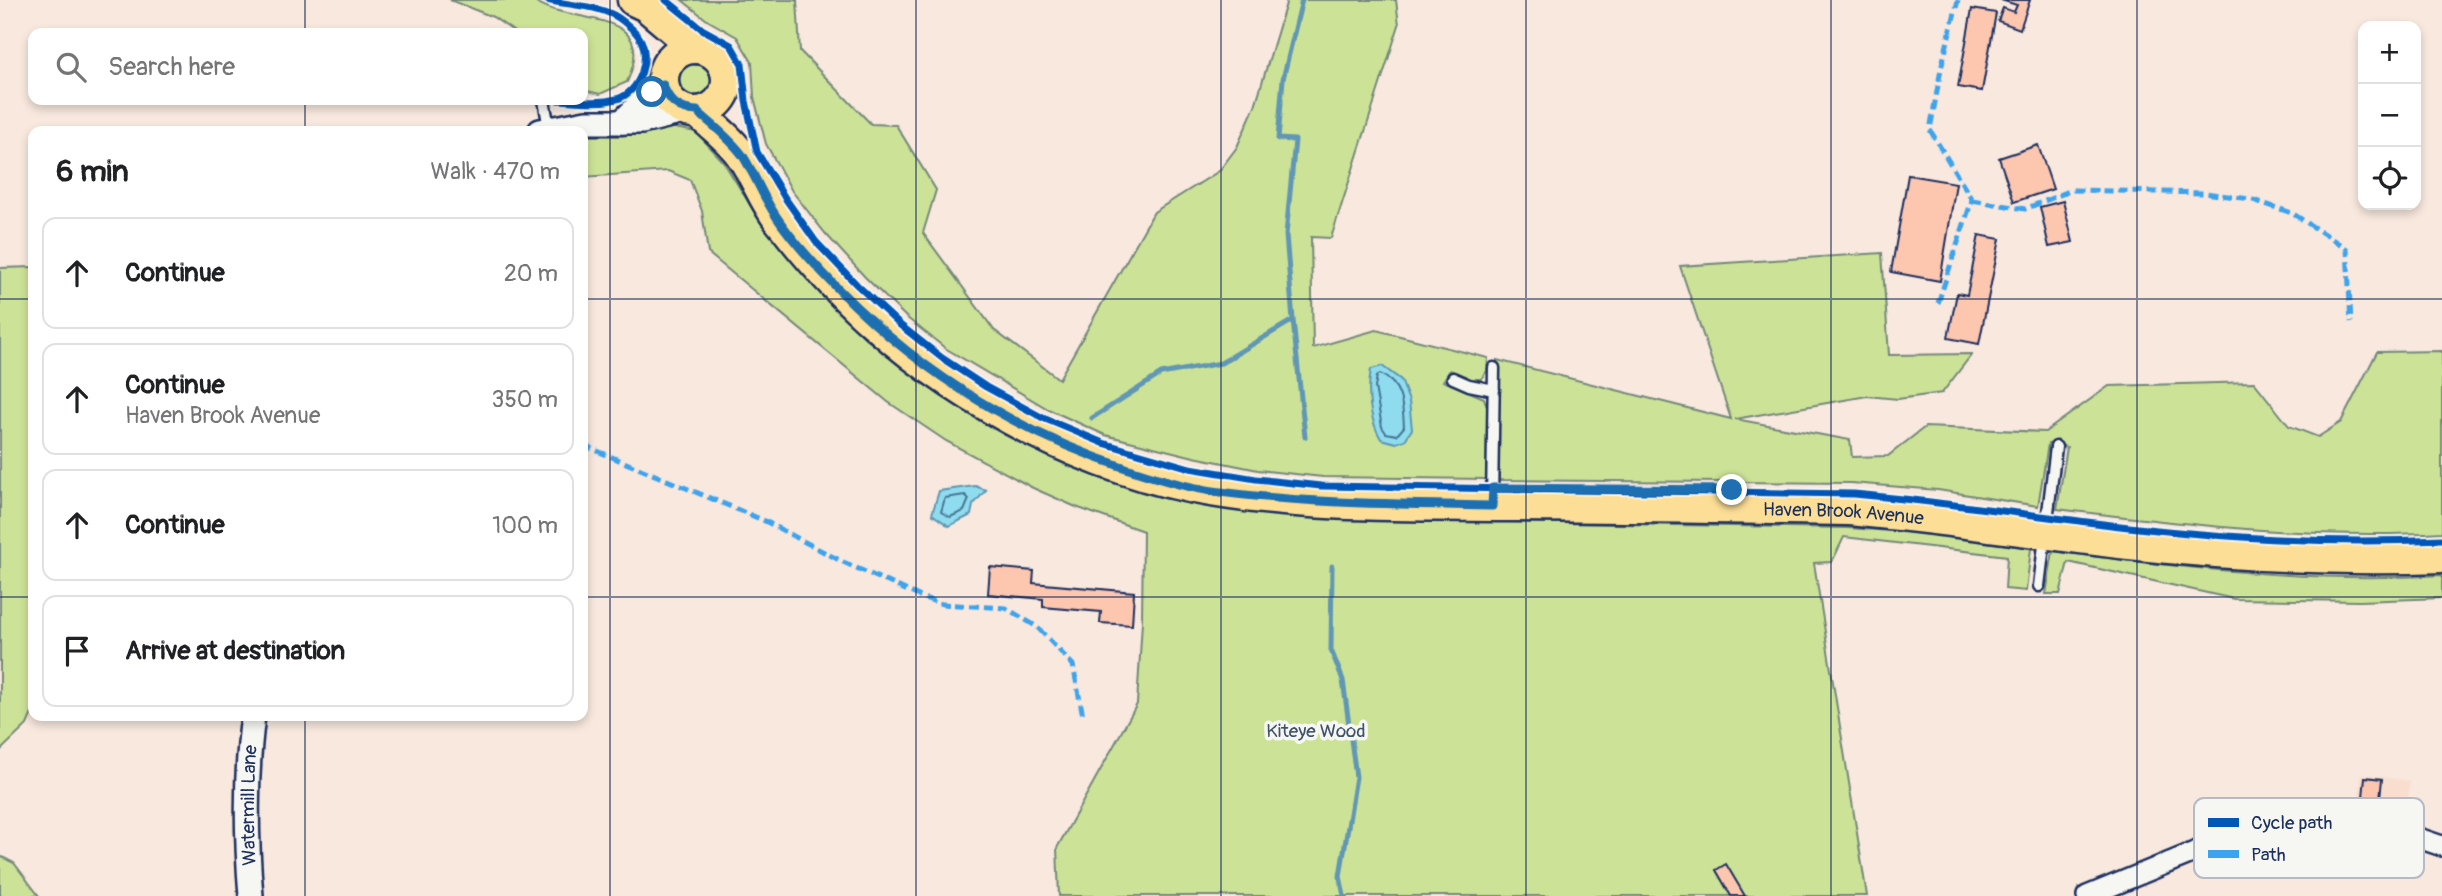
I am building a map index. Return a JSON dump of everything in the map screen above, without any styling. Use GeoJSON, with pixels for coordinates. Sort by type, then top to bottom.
{"type":"FeatureCollection","features":[{"type":"Feature","properties":{"kind":"main road"},"geometry":{"type":"LineString","coordinates":[[639,3],[696,48]]}},
{"type":"Feature","properties":{"kind":"main road"},"geometry":{"type":"LineString","coordinates":[[639,3],[671,102],[693,111],[715,105],[727,83],[727,75],[720,60],[705,49],[678,52],[664,75]]}},
{"type":"Feature","properties":{"kind":"main road","name":"Haven Brook Avenue"},"geometry":{"type":"LineString","coordinates":[[727,83],[742,154],[776,217],[822,272],[875,325],[927,367],[980,403],[1035,432],[1092,457],[1150,476],[1210,491],[1326,503],[1849,510],[2130,544],[2269,555],[2442,557]]}},
{"type":"Feature","properties":{"kind":"main road","name":"Haven Brook Avenue"},"geometry":{"type":"LineString","coordinates":[[693,111],[742,154]]}},
{"type":"Feature","properties":{"kind":"street"},"geometry":{"type":"LineString","coordinates":[[622,122],[652,92],[664,75]]}},
{"type":"Feature","properties":{"kind":"street"},"geometry":{"type":"LineString","coordinates":[[566,126],[586,122],[642,122],[693,111]]}},
{"type":"Feature","properties":{"kind":"street","name":"Watermill Lane"},"geometry":{"type":"LineString","coordinates":[[251,896],[246,827],[248,754],[252,721]]}},
{"type":"Feature","properties":{"kind":"street"},"geometry":{"type":"LineString","coordinates":[[2424,840],[2442,846]]}},
{"type":"Feature","properties":{"kind":"street"},"geometry":{"type":"LineString","coordinates":[[2087,896],[2194,852]]}},
{"type":"Feature","properties":{"kind":"lane"},"geometry":{"type":"LineString","coordinates":[[544,105],[545,126]]}},
{"type":"Feature","properties":{"kind":"lane"},"geometry":{"type":"LineString","coordinates":[[1492,506],[1494,368]]}},
{"type":"Feature","properties":{"kind":"lane"},"geometry":{"type":"LineString","coordinates":[[1453,378],[1469,385],[1494,390]]}},
{"type":"Feature","properties":{"kind":"lane"},"geometry":{"type":"LineString","coordinates":[[2039,586],[2056,447]]}},
{"type":"Feature","properties":{"kind":"shaded area"},"geometry":{"type":"Polygon","coordinates":[[[2361,774],[2410,781],[2408,798],[2359,798],[2361,774]]]}},
{"type":"Feature","properties":{"kind":"green space"},"geometry":{"type":"Polygon","coordinates":[[[450,0],[527,0],[618,27],[628,35],[634,46],[634,62],[627,82],[600,94],[588,91],[588,28],[509,28],[493,17],[450,0]]]}},
{"type":"Feature","properties":{"kind":"green space"},"geometry":{"type":"Polygon","coordinates":[[[682,0],[797,0],[800,51],[871,124],[896,125],[936,190],[923,233],[994,330],[1059,379],[1154,212],[1219,171],[1237,147],[1255,106],[1287,0],[1396,0],[1399,25],[1331,238],[1311,237],[1313,348],[1376,330],[1488,358],[1487,371],[1481,379],[1470,379],[1450,370],[1443,381],[1484,398],[1488,410],[1487,479],[1323,477],[1258,470],[1194,457],[1105,435],[1048,409],[945,348],[906,317],[865,277],[792,191],[766,144],[754,97],[752,62],[737,37],[707,20],[682,0]]]}},
{"type":"Feature","properties":{"kind":"green space"},"geometry":{"type":"Polygon","coordinates":[[[695,56],[712,63],[719,80],[712,97],[695,104],[678,97],[671,80],[678,63],[695,56]]]}},
{"type":"Feature","properties":{"kind":"green space","name":"Kiteye Wood"},"geometry":{"type":"Polygon","coordinates":[[[669,127],[696,132],[723,161],[755,213],[812,284],[866,339],[919,379],[1030,446],[1090,472],[1146,491],[1208,507],[1327,519],[1847,528],[1922,533],[2031,548],[2026,591],[2005,589],[2007,556],[1844,537],[1832,562],[1814,563],[1867,896],[1059,896],[1057,848],[1137,704],[1142,622],[1143,531],[1033,488],[946,441],[888,402],[708,253],[702,211],[690,180],[668,171],[588,177],[588,136],[622,136],[669,127]]]}},
{"type":"Feature","properties":{"kind":"green space"},"geometry":{"type":"Polygon","coordinates":[[[1882,253],[1889,355],[1972,354],[1942,393],[1898,399],[1867,396],[1735,419],[1850,440],[1852,457],[1888,456],[1925,427],[2045,432],[2109,386],[2254,382],[2289,426],[2318,437],[2341,422],[2377,352],[2442,351],[2442,532],[2297,532],[2201,525],[2057,509],[2067,447],[2048,444],[2038,506],[1938,490],[1851,483],[1499,480],[1497,360],[1731,419],[1680,266],[1882,253]]]}},
{"type":"Feature","properties":{"kind":"green space"},"geometry":{"type":"Polygon","coordinates":[[[28,267],[29,721],[0,751],[0,268],[28,267]]]}},
{"type":"Feature","properties":{"kind":"green space"},"geometry":{"type":"Polygon","coordinates":[[[2053,551],[2247,572],[2345,577],[2442,575],[2442,598],[2360,601],[2234,599],[2068,562],[2060,594],[2046,594],[2053,551]]]}},
{"type":"Feature","properties":{"kind":"green space"},"geometry":{"type":"Polygon","coordinates":[[[0,856],[14,863],[39,896],[0,896],[0,856]]]}},
{"type":"Feature","properties":{"kind":"water"},"geometry":{"type":"Polygon","coordinates":[[[1382,366],[1401,380],[1409,401],[1412,429],[1405,440],[1396,443],[1381,439],[1372,414],[1369,396],[1371,369],[1382,366]]]}},
{"type":"Feature","properties":{"kind":"water"},"geometry":{"type":"Polygon","coordinates":[[[975,486],[986,490],[973,505],[971,515],[949,526],[932,514],[939,491],[975,486]]]}},
{"type":"Feature","properties":{"kind":"building"},"geometry":{"type":"Polygon","coordinates":[[[2001,0],[2030,0],[2020,29],[1998,21],[2003,8],[2014,12],[2017,5],[2001,0]]]}},
{"type":"Feature","properties":{"kind":"building"},"geometry":{"type":"Polygon","coordinates":[[[1972,9],[1996,13],[1982,91],[1958,87],[1972,9]]]}},
{"type":"Feature","properties":{"kind":"building"},"geometry":{"type":"Polygon","coordinates":[[[2038,145],[2053,189],[2014,202],[1999,158],[2038,145]]]}},
{"type":"Feature","properties":{"kind":"building"},"geometry":{"type":"Polygon","coordinates":[[[1908,175],[1956,183],[1940,281],[1891,272],[1908,175]]]}},
{"type":"Feature","properties":{"kind":"building"},"geometry":{"type":"Polygon","coordinates":[[[2063,201],[2073,242],[2049,247],[2040,207],[2063,201]]]}},
{"type":"Feature","properties":{"kind":"building"},"geometry":{"type":"Polygon","coordinates":[[[1979,235],[2000,239],[1979,344],[1948,338],[1957,293],[1967,295],[1979,235]]]}},
{"type":"Feature","properties":{"kind":"building"},"geometry":{"type":"Polygon","coordinates":[[[990,567],[1034,571],[1033,583],[1134,592],[1132,625],[1100,623],[1101,612],[1043,607],[1043,599],[988,594],[990,567]]]}},
{"type":"Feature","properties":{"kind":"building"},"geometry":{"type":"Polygon","coordinates":[[[2365,777],[2382,779],[2380,798],[2363,797],[2365,777]]]}},
{"type":"Feature","properties":{"kind":"building"},"geometry":{"type":"Polygon","coordinates":[[[1726,864],[1745,896],[1731,896],[1716,870],[1726,864]]]}},
{"type":"Feature","properties":{"kind":"waterway"},"geometry":{"type":"LineString","coordinates":[[1092,418],[1161,374],[1221,363],[1293,320],[1286,235],[1295,140],[1278,139],[1283,79],[1302,0]]}},
{"type":"Feature","properties":{"kind":"waterway"},"geometry":{"type":"LineString","coordinates":[[1293,320],[1305,437]]}},
{"type":"Feature","properties":{"kind":"waterway"},"geometry":{"type":"LineString","coordinates":[[1332,566],[1331,650],[1343,680],[1356,777],[1340,876],[1344,896]]}},
{"type":"Feature","properties":{"kind":"marked path"},"geometry":{"type":"LineString","coordinates":[[1938,303],[1972,200],[1930,130],[1958,0]]}},
{"type":"Feature","properties":{"kind":"marked path"},"geometry":{"type":"LineString","coordinates":[[1972,200],[2025,209],[2072,190],[2205,193],[2250,199],[2292,213],[2347,249],[2351,322]]}},
{"type":"Feature","properties":{"kind":"marked path"},"geometry":{"type":"LineString","coordinates":[[588,447],[765,521],[841,561],[921,597],[942,604],[1006,608],[1037,627],[1073,665],[1083,716]]}},
{"type":"Feature","properties":{"kind":"cycle path"},"geometry":{"type":"LineString","coordinates":[[547,0],[598,9],[616,16],[638,35],[643,45],[642,73],[632,89],[617,99],[588,102]]}},
{"type":"Feature","properties":{"kind":"cycle path"},"geometry":{"type":"LineString","coordinates":[[666,0],[702,29],[731,45],[742,64],[746,101],[757,152],[816,242],[857,285],[900,325],[942,358],[986,387],[1043,418],[1103,443],[1190,468],[1321,486],[1854,494],[2220,536],[2353,541],[2442,539]]}},
{"type":"Feature","properties":{"kind":"route"},"geometry":{"type":"LineString","coordinates":[[652,92],[663,85],[671,102],[688,111],[697,111],[742,154],[776,217],[822,272],[875,325],[927,367],[980,403],[1035,432],[1092,457],[1150,476],[1210,491],[1326,503],[1492,506],[1493,488],[1732,490]]}}]}
